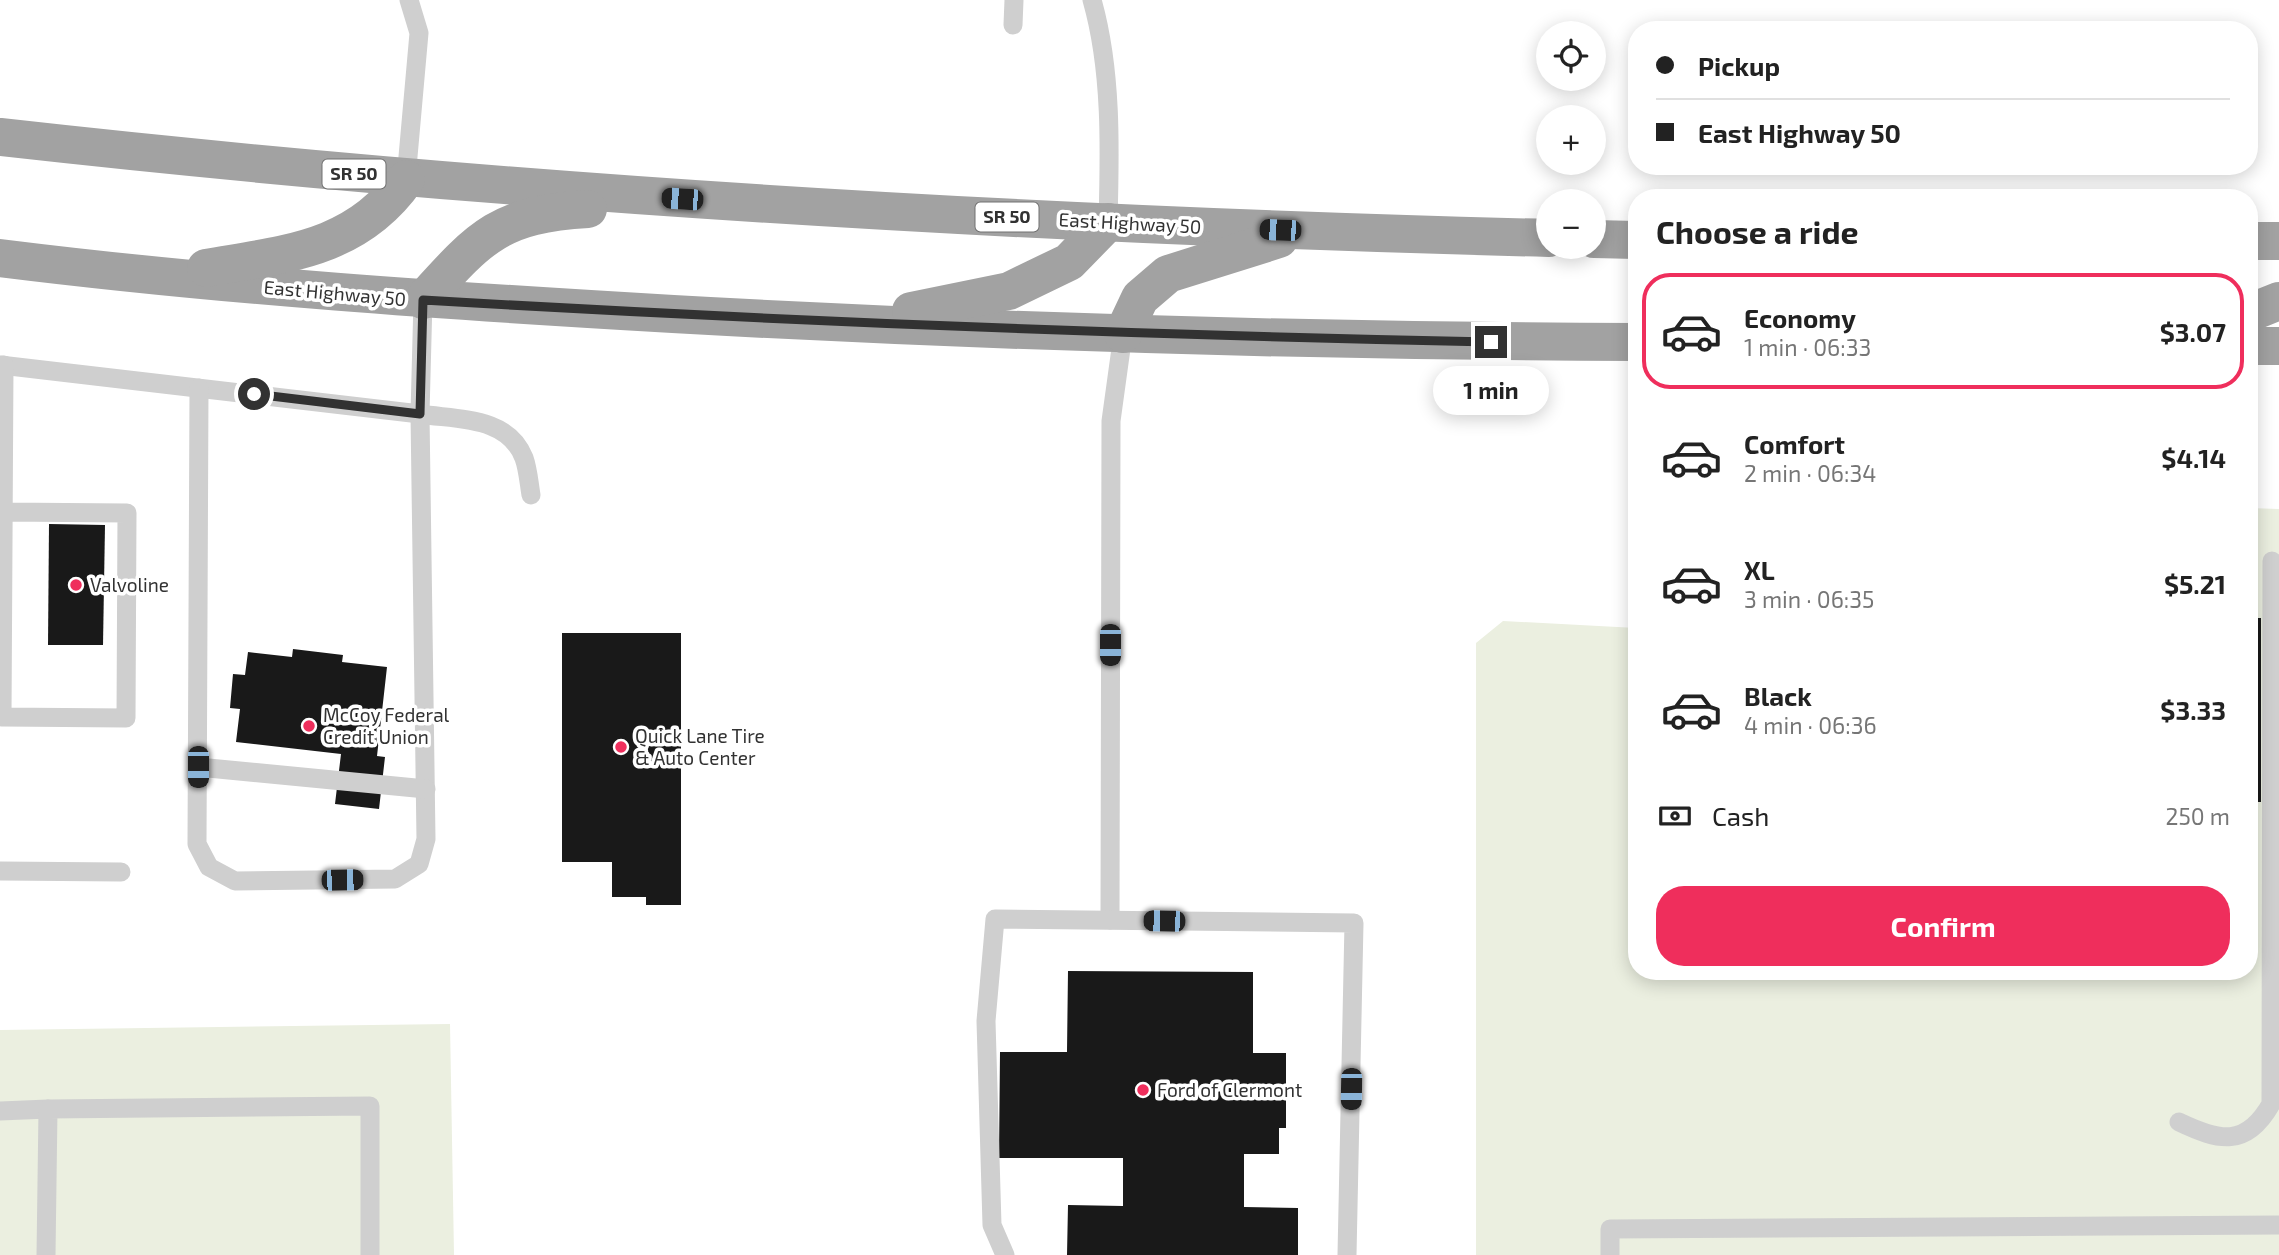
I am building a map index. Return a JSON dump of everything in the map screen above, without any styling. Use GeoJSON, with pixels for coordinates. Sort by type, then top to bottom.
{"type":"FeatureCollection","features":[{"type":"Feature","properties":{"kind":"highway","name":"East Highway 50"},"geometry":{"type":"LineString","coordinates":[[0,137],[406,179],[709,201],[1305,231],[1536,237]]}},
{"type":"Feature","properties":{"kind":"highway"},"geometry":{"type":"LineString","coordinates":[[156,278],[283,254],[336,240],[388,204],[406,179]]}},
{"type":"Feature","properties":{"kind":"highway"},"geometry":{"type":"LineString","coordinates":[[423,300],[472,245],[511,222],[560,211],[709,201]]}},
{"type":"Feature","properties":{"kind":"highway"},"geometry":{"type":"LineString","coordinates":[[850,323],[1009,291],[1069,262],[1108,222]]}},
{"type":"Feature","properties":{"kind":"highway"},"geometry":{"type":"LineString","coordinates":[[1123,334],[1140,298],[1168,274],[1305,231]]}},
{"type":"Feature","properties":{"kind":"highway"},"geometry":{"type":"LineString","coordinates":[[1606,239],[1628,240]]}},
{"type":"Feature","properties":{"kind":"highway"},"geometry":{"type":"LineString","coordinates":[[2258,241],[2279,241]]}},
{"type":"Feature","properties":{"kind":"highway","name":"East Highway 50"},"geometry":{"type":"LineString","coordinates":[[0,258],[156,278],[423,300],[850,323],[1123,334],[1628,342]]}},
{"type":"Feature","properties":{"kind":"highway"},"geometry":{"type":"LineString","coordinates":[[2258,309],[2279,301]]}},
{"type":"Feature","properties":{"kind":"highway"},"geometry":{"type":"LineString","coordinates":[[2258,346],[2279,346]]}},
{"type":"Feature","properties":{"kind":"lane"},"geometry":{"type":"LineString","coordinates":[[406,179],[419,33],[409,0]]}},
{"type":"Feature","properties":{"kind":"lane"},"geometry":{"type":"LineString","coordinates":[[1013,25],[1014,0]]}},
{"type":"Feature","properties":{"kind":"lane"},"geometry":{"type":"LineString","coordinates":[[1092,0],[1102,34],[1110,167],[1108,222]]}},
{"type":"Feature","properties":{"kind":"lane"},"geometry":{"type":"LineString","coordinates":[[199,388],[197,844],[209,867],[235,881],[395,879],[419,864],[426,839],[420,414],[423,300]]}},
{"type":"Feature","properties":{"kind":"lane"},"geometry":{"type":"LineString","coordinates":[[1110,920],[1111,421],[1123,334]]}},
{"type":"Feature","properties":{"kind":"lane"},"geometry":{"type":"LineString","coordinates":[[4,512],[127,513],[126,718],[2,717],[2,365],[493,425],[514,439],[525,459],[531,495]]}},
{"type":"Feature","properties":{"kind":"lane"},"geometry":{"type":"LineString","coordinates":[[2179,1122],[2203,1134],[2230,1138],[2246,1134],[2261,1121],[2270,1104],[2272,561]]}},
{"type":"Feature","properties":{"kind":"lane"},"geometry":{"type":"LineString","coordinates":[[198,767],[426,789]]}},
{"type":"Feature","properties":{"kind":"lane"},"geometry":{"type":"LineString","coordinates":[[0,871],[121,872]]}},
{"type":"Feature","properties":{"kind":"lane"},"geometry":{"type":"LineString","coordinates":[[1005,1255],[992,1225],[986,1048],[995,919],[1354,923],[1347,1255]]}},
{"type":"Feature","properties":{"kind":"lane"},"geometry":{"type":"LineString","coordinates":[[0,1111],[370,1105],[370,1255]]}},
{"type":"Feature","properties":{"kind":"lane"},"geometry":{"type":"LineString","coordinates":[[47,1255],[48,1109]]}},
{"type":"Feature","properties":{"kind":"lane"},"geometry":{"type":"LineString","coordinates":[[1609,1255],[1610,1228],[2279,1225]]}},
{"type":"Feature","properties":{"kind":"shaded area"},"geometry":{"type":"Polygon","coordinates":[[[2258,508],[2279,509],[2279,1255],[1476,1255],[1476,643],[1503,621],[1628,628],[1628,980],[2258,980],[2258,508]]]}},
{"type":"Feature","properties":{"kind":"shaded area"},"geometry":{"type":"Polygon","coordinates":[[[450,1024],[454,1255],[0,1255],[0,1030],[450,1024]]]}},
{"type":"Feature","properties":{"kind":"building","name":"Valvoline"},"geometry":{"type":"Polygon","coordinates":[[[49,524],[105,525],[103,645],[48,645],[49,524]]]}},
{"type":"Feature","properties":{"kind":"building"},"geometry":{"type":"Polygon","coordinates":[[[2258,618],[2261,618],[2261,802],[2258,802],[2258,618]]]}},
{"type":"Feature","properties":{"kind":"building","name":"Quick Lane Tire & Auto Center"},"geometry":{"type":"Polygon","coordinates":[[[562,633],[681,633],[681,905],[646,905],[646,897],[612,897],[612,862],[562,862],[562,633]]]}},
{"type":"Feature","properties":{"kind":"building","name":"McCoy Federal Credit Union"},"geometry":{"type":"Polygon","coordinates":[[[293,649],[343,655],[342,662],[387,667],[377,756],[385,757],[379,809],[335,804],[341,754],[236,742],[240,709],[230,708],[233,674],[245,675],[248,652],[292,657],[293,649]]]}},
{"type":"Feature","properties":{"kind":"building","name":"Ford of Clermont"},"geometry":{"type":"Polygon","coordinates":[[[1068,971],[1253,972],[1253,1053],[1286,1053],[1286,1128],[1279,1128],[1279,1154],[1244,1154],[1244,1207],[1298,1208],[1298,1255],[1067,1255],[1068,1205],[1123,1206],[1123,1158],[999,1158],[1000,1052],[1067,1052],[1068,971]]]}},
{"type":"Feature","properties":{"kind":"place","name":"Valvoline"},"geometry":{"type":"Point","coordinates":[76,585]}},
{"type":"Feature","properties":{"kind":"place","name":"McCoy Federal Credit Union"},"geometry":{"type":"Point","coordinates":[309,726]}},
{"type":"Feature","properties":{"kind":"place","name":"Quick Lane Tire & Auto Center"},"geometry":{"type":"Point","coordinates":[621,747]}},
{"type":"Feature","properties":{"kind":"place","name":"Ford of Clermont"},"geometry":{"type":"Point","coordinates":[1143,1090]}},
{"type":"Feature","properties":{"kind":"route"},"geometry":{"type":"LineString","coordinates":[[254,394],[420,414],[423,300],[878,325],[1123,334],[1491,342]]}}]}
